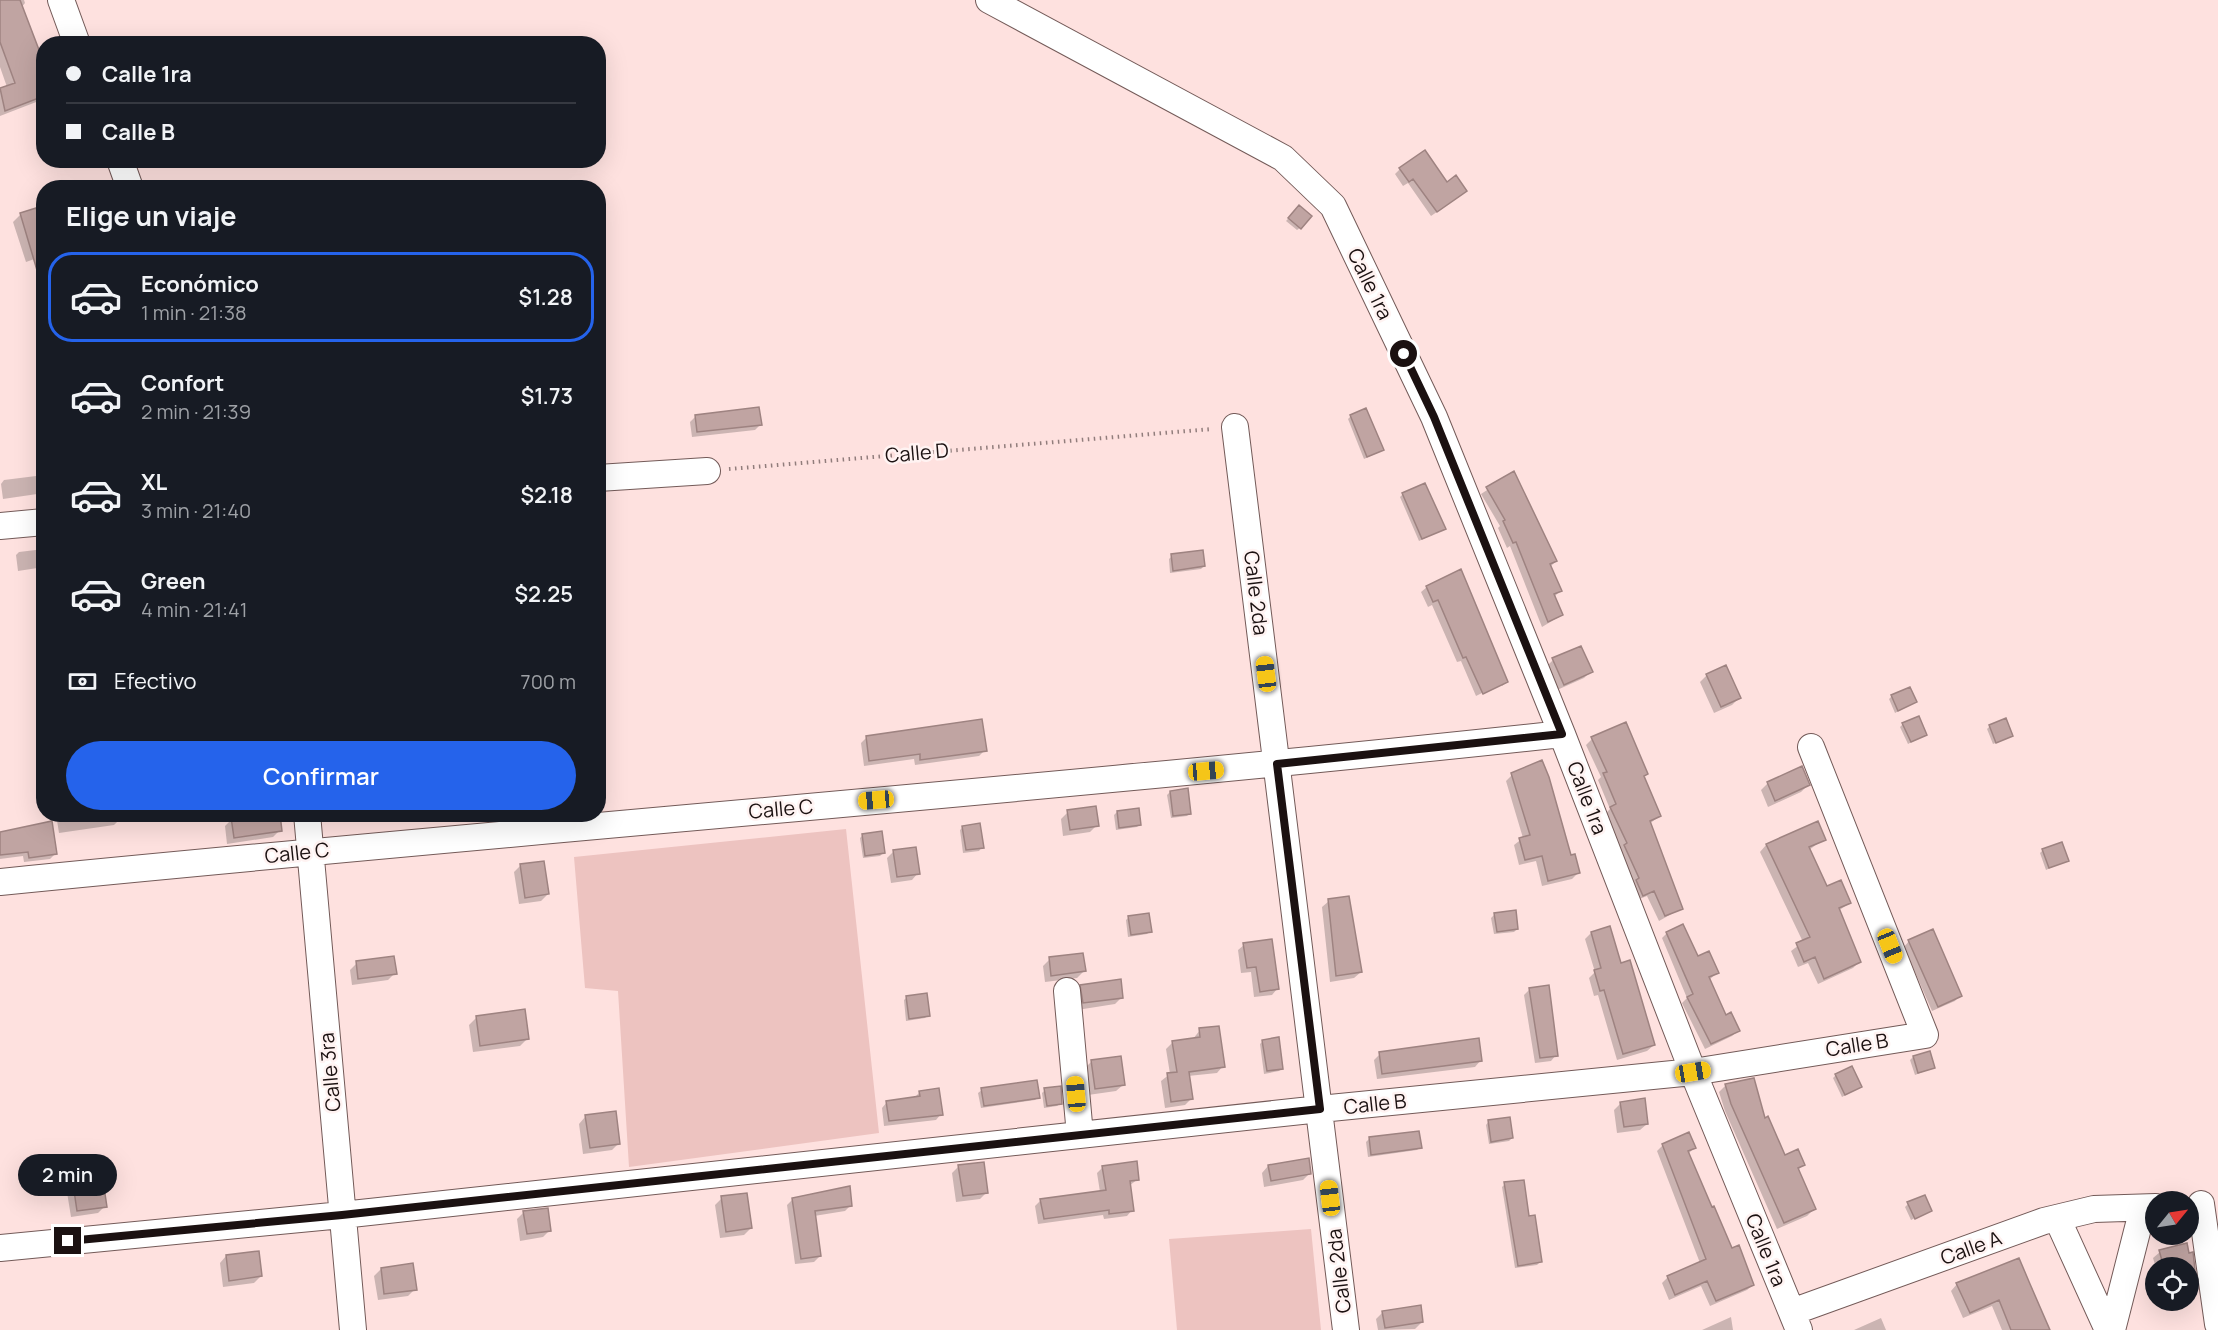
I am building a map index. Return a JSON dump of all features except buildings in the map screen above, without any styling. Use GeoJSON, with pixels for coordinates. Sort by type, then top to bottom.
{"type":"FeatureCollection","features":[{"type":"Feature","properties":{"kind":"street"},"geometry":{"type":"LineString","coordinates":[[61,0],[74,36]]}},
{"type":"Feature","properties":{"kind":"street","name":"Calle 1ra"},"geometry":{"type":"LineString","coordinates":[[989,0],[1283,158],[1333,206],[1434,417],[1562,734],[1693,1072],[1796,1321]]}},
{"type":"Feature","properties":{"kind":"street","name":"Calle 2da"},"geometry":{"type":"LineString","coordinates":[[1235,427],[1346,1330]]}},
{"type":"Feature","properties":{"kind":"street"},"geometry":{"type":"LineString","coordinates":[[606,477],[707,471]]}},
{"type":"Feature","properties":{"kind":"street"},"geometry":{"type":"LineString","coordinates":[[0,526],[36,523]]}},
{"type":"Feature","properties":{"kind":"street","name":"Calle C"},"geometry":{"type":"LineString","coordinates":[[0,882],[311,851],[1277,764],[1562,734]]}},
{"type":"Feature","properties":{"kind":"street","name":"Calle B"},"geometry":{"type":"LineString","coordinates":[[0,1248],[342,1215],[1320,1109],[1693,1072],[1925,1035],[1811,747]]}},
{"type":"Feature","properties":{"kind":"street","name":"Calle 3ra"},"geometry":{"type":"LineString","coordinates":[[308,822],[353,1330]]}},
{"type":"Feature","properties":{"kind":"street"},"geometry":{"type":"LineString","coordinates":[[1067,991],[1080,1135]]}},
{"type":"Feature","properties":{"kind":"street"},"geometry":{"type":"LineString","coordinates":[[2202,1204],[2218,1324]]}},
{"type":"Feature","properties":{"kind":"street","name":"Calle A"},"geometry":{"type":"LineString","coordinates":[[1796,1321],[2057,1218],[2094,1209],[2145,1208]]}},
{"type":"Feature","properties":{"kind":"street"},"geometry":{"type":"LineString","coordinates":[[2057,1218],[2110,1330]]}},
{"type":"Feature","properties":{"kind":"street"},"geometry":{"type":"LineString","coordinates":[[2110,1330],[2145,1223]]}},
{"type":"Feature","properties":{"kind":"path","name":"Calle D"},"geometry":{"type":"LineString","coordinates":[[707,471],[1235,427]]}},
{"type":"Feature","properties":{"kind":"shaded area"},"geometry":{"type":"Polygon","coordinates":[[[846,829],[879,1133],[629,1167],[618,991],[585,988],[574,857],[846,829]]]}},
{"type":"Feature","properties":{"kind":"shaded area"},"geometry":{"type":"Polygon","coordinates":[[[1311,1229],[1321,1330],[1177,1330],[1169,1239],[1311,1229]]]}},
{"type":"Feature","properties":{"kind":"route"},"geometry":{"type":"LineString","coordinates":[[68,1241],[342,1215],[1320,1109],[1277,764],[1562,734],[1434,417],[1404,354]]}}]}
